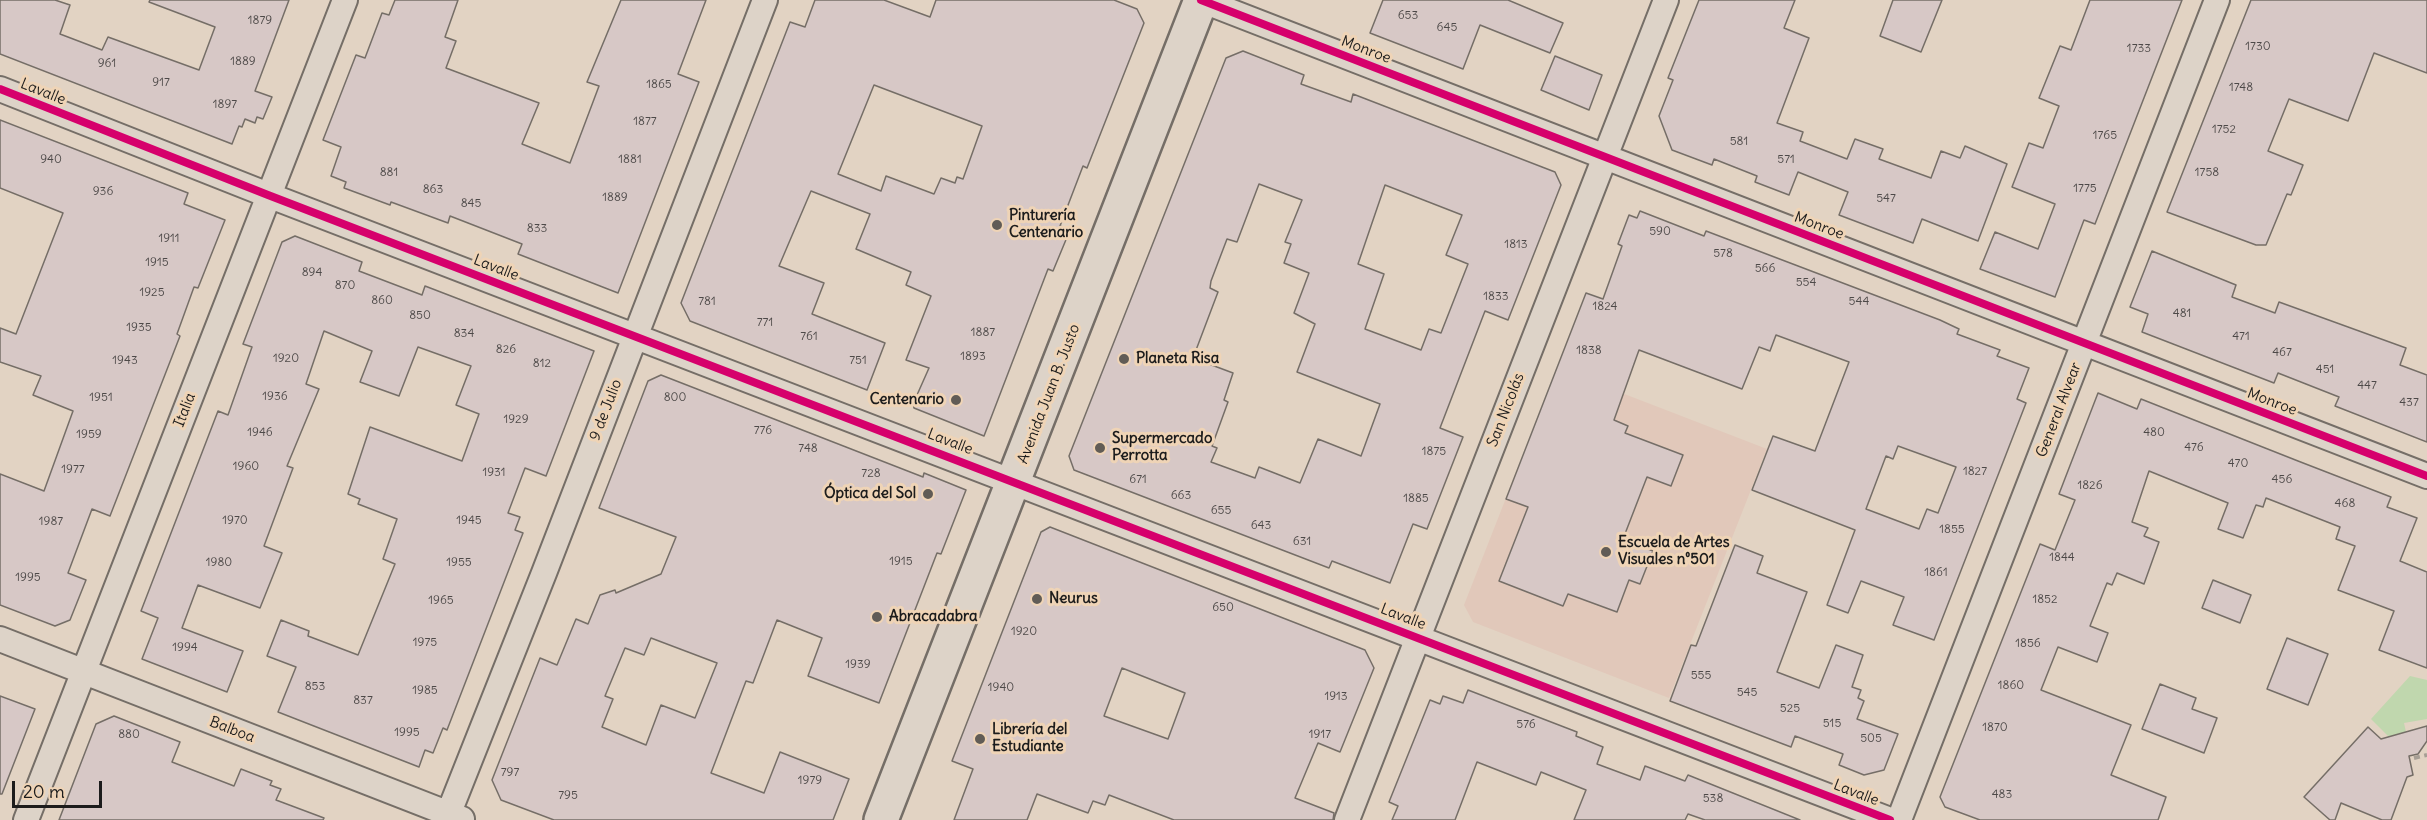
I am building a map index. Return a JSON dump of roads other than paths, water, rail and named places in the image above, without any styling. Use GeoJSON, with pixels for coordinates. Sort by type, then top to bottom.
{"type":"FeatureCollection","features":[{"type":"Feature","properties":{"kind":"main road","name":"Avenida Juan B. Justo"},"geometry":{"type":"LineString","coordinates":[[880,820],[1015,481],[1201,0]]}},
{"type":"Feature","properties":{"kind":"street","name":"Italia"},"geometry":{"type":"LineString","coordinates":[[26,820],[345,0]]}},
{"type":"Feature","properties":{"kind":"street","name":"9 de Julio"},"geometry":{"type":"LineString","coordinates":[[452,818],[634,336],[765,0]]}},
{"type":"Feature","properties":{"kind":"street","name":"Monroe"},"geometry":{"type":"LineString","coordinates":[[1201,0],[2427,476]]}},
{"type":"Feature","properties":{"kind":"street","name":"San Nicolás"},"geometry":{"type":"LineString","coordinates":[[1347,820],[1666,0]]}},
{"type":"Feature","properties":{"kind":"street","name":"General Alvear"},"geometry":{"type":"LineString","coordinates":[[1899,820],[2217,0]]}},
{"type":"Feature","properties":{"kind":"street","name":"Lavalle"},"geometry":{"type":"LineString","coordinates":[[0,89],[268,195],[1890,820]]}},
{"type":"Feature","properties":{"kind":"street","name":"Balboa"},"geometry":{"type":"LineString","coordinates":[[0,639],[452,818]]}},
{"type":"Feature","properties":{"kind":"place","name":"Pinturería Centenario"},"geometry":{"type":"Point","coordinates":[997,225]}},
{"type":"Feature","properties":{"kind":"place","name":"Planeta Risa"},"geometry":{"type":"Point","coordinates":[1124,359]}},
{"type":"Feature","properties":{"kind":"place","name":"Centenario"},"geometry":{"type":"Point","coordinates":[956,400]}},
{"type":"Feature","properties":{"kind":"place","name":"Supermercado Perrotta"},"geometry":{"type":"Point","coordinates":[1100,448]}},
{"type":"Feature","properties":{"kind":"place","name":"Óptica del Sol"},"geometry":{"type":"Point","coordinates":[928,494]}},
{"type":"Feature","properties":{"kind":"place","name":"Escuela de Artes Visuales n°501"},"geometry":{"type":"Point","coordinates":[1606,552]}},
{"type":"Feature","properties":{"kind":"place","name":"Neurus"},"geometry":{"type":"Point","coordinates":[1037,599]}},
{"type":"Feature","properties":{"kind":"place","name":"Abracadabra"},"geometry":{"type":"Point","coordinates":[877,617]}},
{"type":"Feature","properties":{"kind":"place","name":"Librería del Estudiante"},"geometry":{"type":"Point","coordinates":[980,739]}}]}
